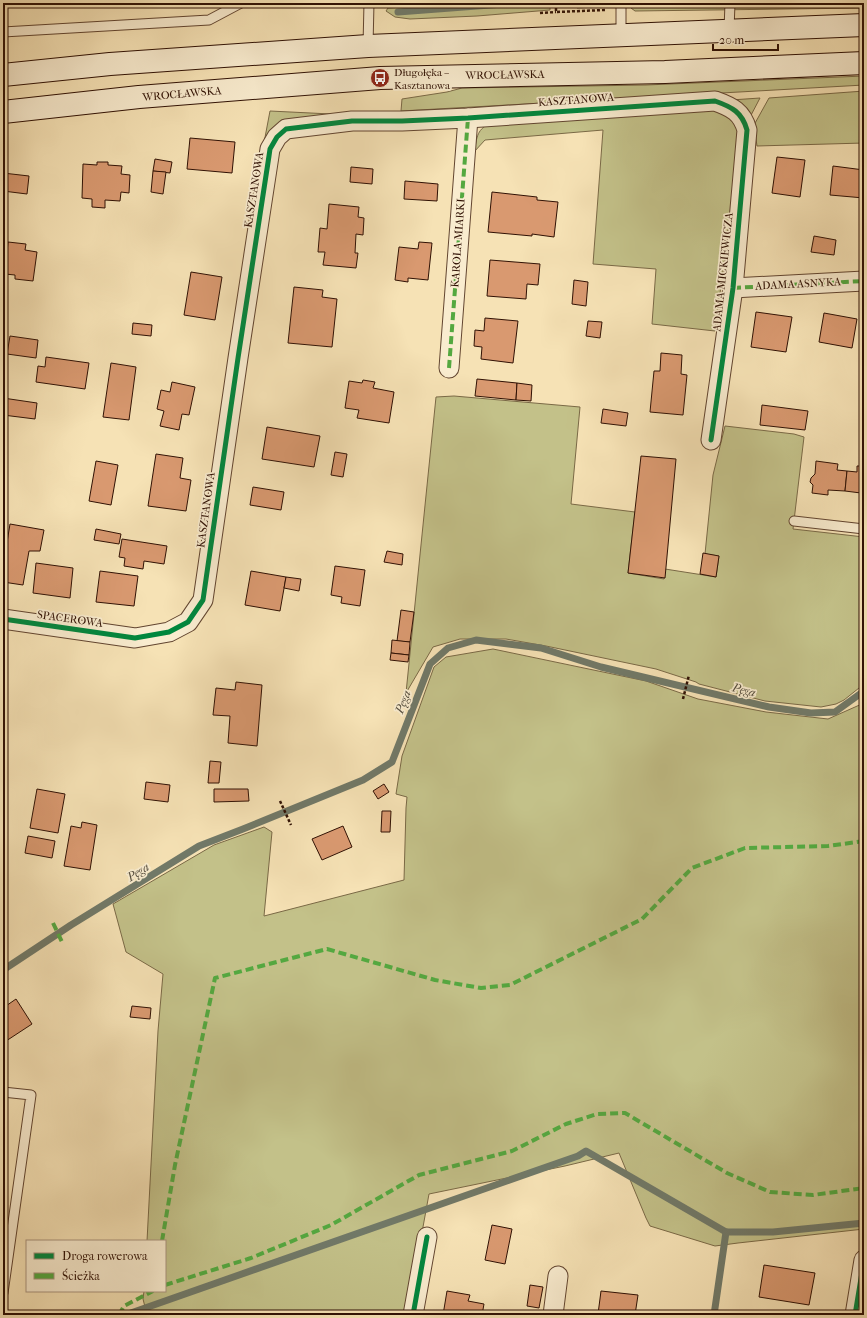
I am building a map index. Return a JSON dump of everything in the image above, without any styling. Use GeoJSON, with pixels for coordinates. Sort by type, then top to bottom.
{"type":"FeatureCollection","features":[{"type":"Feature","properties":{"kind":"main road"},"geometry":{"type":"LineString","coordinates":[[3,75],[110,64],[368,46],[621,34],[864,25]]}},
{"type":"Feature","properties":{"kind":"main road","name":"WROCŁAWSKA"},"geometry":{"type":"LineString","coordinates":[[3,112],[139,98],[380,78],[665,72],[864,63]]}},
{"type":"Feature","properties":{"kind":"street","name":"KASZTANOWA"},"geometry":{"type":"LineString","coordinates":[[135,638],[169,632],[188,622],[204,600],[238,358],[270,149],[277,137],[286,129],[352,121],[402,121],[468,118],[715,101],[735,110]]}},
{"type":"Feature","properties":{"kind":"street","name":"ADAMA MICKIEWICZA"},"geometry":{"type":"LineString","coordinates":[[711,440],[733,288],[747,130],[744,119],[735,110]]}},
{"type":"Feature","properties":{"kind":"street","name":"KAROLA MIARKI"},"geometry":{"type":"LineString","coordinates":[[449,368],[468,118]]}},
{"type":"Feature","properties":{"kind":"street","name":"ADAMA ASNYKA"},"geometry":{"type":"LineString","coordinates":[[733,288],[864,280]]}},
{"type":"Feature","properties":{"kind":"street","name":"SPACEROWA"},"geometry":{"type":"LineString","coordinates":[[3,619],[135,638]]}},
{"type":"Feature","properties":{"kind":"street"},"geometry":{"type":"LineString","coordinates":[[413,1315],[427,1237]]}},
{"type":"Feature","properties":{"kind":"street"},"geometry":{"type":"LineString","coordinates":[[855,1315],[863,1263]]}},
{"type":"Feature","properties":{"kind":"street"},"geometry":{"type":"LineString","coordinates":[[552,1315],[558,1276]]}},
{"type":"Feature","properties":{"kind":"lane"},"geometry":{"type":"LineString","coordinates":[[3,32],[208,20],[241,3]]}},
{"type":"Feature","properties":{"kind":"lane"},"geometry":{"type":"LineString","coordinates":[[368,46],[369,3]]}},
{"type":"Feature","properties":{"kind":"lane"},"geometry":{"type":"LineString","coordinates":[[729,30],[730,3]]}},
{"type":"Feature","properties":{"kind":"lane"},"geometry":{"type":"LineString","coordinates":[[621,6],[621,34]]}},
{"type":"Feature","properties":{"kind":"lane"},"geometry":{"type":"LineString","coordinates":[[794,521],[864,529]]}},
{"type":"Feature","properties":{"kind":"lane"},"geometry":{"type":"LineString","coordinates":[[3,1092],[31,1095],[3,1293]]}},
{"type":"Feature","properties":{"kind":"path"},"geometry":{"type":"LineString","coordinates":[[556,3],[556,12]]}},
{"type":"Feature","properties":{"kind":"path"},"geometry":{"type":"LineString","coordinates":[[540,12],[621,6]]}},
{"type":"Feature","properties":{"kind":"path"},"geometry":{"type":"LineString","coordinates":[[683,699],[689,675]]}},
{"type":"Feature","properties":{"kind":"path"},"geometry":{"type":"LineString","coordinates":[[280,801],[291,825]]}},
{"type":"Feature","properties":{"kind":"shaded area"},"geometry":{"type":"Polygon","coordinates":[[[462,3],[550,3],[550,10],[477,16],[410,19],[395,17],[386,11],[388,8],[462,3]]]}},
{"type":"Feature","properties":{"kind":"shaded area"},"geometry":{"type":"Polygon","coordinates":[[[576,3],[612,3],[611,6],[577,8],[576,3]]]}},
{"type":"Feature","properties":{"kind":"shaded area"},"geometry":{"type":"Polygon","coordinates":[[[629,3],[864,3],[864,8],[635,11],[631,8],[629,3]]]}},
{"type":"Feature","properties":{"kind":"shaded area"},"geometry":{"type":"Polygon","coordinates":[[[864,76],[864,85],[401,111],[402,99],[447,92],[462,88],[646,85],[864,76]]]}},
{"type":"Feature","properties":{"kind":"shaded area"},"geometry":{"type":"Polygon","coordinates":[[[864,91],[864,143],[757,146],[754,125],[769,98],[864,91]]]}},
{"type":"Feature","properties":{"kind":"shaded area"},"geometry":{"type":"Polygon","coordinates":[[[760,98],[749,119],[731,100],[760,98]]]}},
{"type":"Feature","properties":{"kind":"shaded area"},"geometry":{"type":"Polygon","coordinates":[[[710,109],[726,113],[737,122],[741,135],[715,331],[652,324],[656,269],[593,264],[603,130],[485,140],[474,152],[479,132],[489,124],[710,109]]]}},
{"type":"Feature","properties":{"kind":"shaded area"},"geometry":{"type":"Polygon","coordinates":[[[270,111],[331,114],[263,148],[270,111]]]}},
{"type":"Feature","properties":{"kind":"shaded area"},"geometry":{"type":"Polygon","coordinates":[[[454,396],[580,407],[571,504],[635,512],[628,573],[664,579],[665,569],[716,577],[719,556],[705,554],[713,475],[725,426],[794,434],[804,437],[793,529],[864,537],[864,684],[844,700],[836,704],[821,707],[765,701],[699,684],[656,669],[546,646],[506,639],[460,639],[433,647],[406,693],[436,397],[454,396]]]}},
{"type":"Feature","properties":{"kind":"shaded area"},"geometry":{"type":"Polygon","coordinates":[[[493,649],[646,681],[698,699],[766,712],[828,719],[864,703],[864,1229],[715,1246],[650,1226],[619,1153],[565,1166],[429,1194],[407,1315],[167,1315],[168,1313],[147,1315],[143,1299],[144,1292],[166,1292],[166,1240],[147,1240],[158,1031],[163,974],[126,952],[113,904],[214,845],[264,827],[272,832],[264,916],[404,880],[407,797],[396,794],[402,756],[434,667],[446,657],[493,649]]]}},
{"type":"Feature","properties":{"kind":"building"},"geometry":{"type":"Polygon","coordinates":[[[3,3],[6,3],[6,8],[3,8],[3,3]]]}},
{"type":"Feature","properties":{"kind":"building"},"geometry":{"type":"Polygon","coordinates":[[[190,138],[235,142],[232,173],[187,169],[190,138]]]}},
{"type":"Feature","properties":{"kind":"building"},"geometry":{"type":"Polygon","coordinates":[[[777,157],[805,160],[800,197],[772,193],[777,157]]]}},
{"type":"Feature","properties":{"kind":"building"},"geometry":{"type":"Polygon","coordinates":[[[155,159],[172,162],[170,173],[153,171],[155,159]]]}},
{"type":"Feature","properties":{"kind":"building"},"geometry":{"type":"Polygon","coordinates":[[[97,162],[108,162],[108,165],[122,166],[121,174],[130,175],[129,193],[121,192],[120,201],[105,200],[105,208],[92,207],[92,199],[82,198],[83,164],[97,165],[97,162]]]}},
{"type":"Feature","properties":{"kind":"building"},"geometry":{"type":"Polygon","coordinates":[[[833,166],[864,170],[864,198],[830,195],[833,166]]]}},
{"type":"Feature","properties":{"kind":"building"},"geometry":{"type":"Polygon","coordinates":[[[351,167],[373,169],[372,184],[350,182],[351,167]]]}},
{"type":"Feature","properties":{"kind":"building"},"geometry":{"type":"Polygon","coordinates":[[[153,171],[166,172],[163,194],[151,192],[153,171]]]}},
{"type":"Feature","properties":{"kind":"building"},"geometry":{"type":"Polygon","coordinates":[[[3,173],[29,176],[27,194],[3,191],[3,173]]]}},
{"type":"Feature","properties":{"kind":"building"},"geometry":{"type":"Polygon","coordinates":[[[405,181],[438,184],[437,201],[404,199],[405,181]]]}},
{"type":"Feature","properties":{"kind":"building"},"geometry":{"type":"Polygon","coordinates":[[[492,192],[537,197],[537,200],[558,202],[554,237],[532,234],[532,236],[488,232],[492,192]]]}},
{"type":"Feature","properties":{"kind":"building"},"geometry":{"type":"Polygon","coordinates":[[[329,204],[359,207],[358,217],[364,218],[363,235],[356,234],[355,253],[358,253],[356,268],[323,265],[325,252],[318,252],[320,228],[327,229],[329,204]]]}},
{"type":"Feature","properties":{"kind":"building"},"geometry":{"type":"Polygon","coordinates":[[[814,236],[836,240],[834,255],[811,252],[814,236]]]}},
{"type":"Feature","properties":{"kind":"building"},"geometry":{"type":"Polygon","coordinates":[[[3,241],[8,242],[5,274],[3,273],[3,241]]]}},
{"type":"Feature","properties":{"kind":"building"},"geometry":{"type":"Polygon","coordinates":[[[8,242],[26,244],[25,250],[37,252],[33,281],[15,279],[15,275],[5,274],[8,242]]]}},
{"type":"Feature","properties":{"kind":"building"},"geometry":{"type":"Polygon","coordinates":[[[419,242],[432,243],[428,280],[408,278],[408,282],[395,280],[399,247],[418,249],[419,242]]]}},
{"type":"Feature","properties":{"kind":"building"},"geometry":{"type":"Polygon","coordinates":[[[490,260],[540,264],[538,285],[527,284],[526,299],[487,296],[490,260]]]}},
{"type":"Feature","properties":{"kind":"building"},"geometry":{"type":"Polygon","coordinates":[[[191,272],[222,277],[215,320],[184,315],[191,272]]]}},
{"type":"Feature","properties":{"kind":"building"},"geometry":{"type":"Polygon","coordinates":[[[574,280],[588,282],[586,306],[572,304],[574,280]]]}},
{"type":"Feature","properties":{"kind":"building"},"geometry":{"type":"Polygon","coordinates":[[[294,287],[323,290],[322,297],[337,299],[332,347],[288,343],[294,287]]]}},
{"type":"Feature","properties":{"kind":"building"},"geometry":{"type":"Polygon","coordinates":[[[756,312],[792,317],[786,352],[751,347],[756,312]]]}},
{"type":"Feature","properties":{"kind":"building"},"geometry":{"type":"Polygon","coordinates":[[[824,313],[857,319],[852,348],[819,342],[824,313]]]}},
{"type":"Feature","properties":{"kind":"building"},"geometry":{"type":"Polygon","coordinates":[[[485,318],[518,321],[513,363],[481,359],[482,347],[474,346],[475,330],[484,331],[485,318]]]}},
{"type":"Feature","properties":{"kind":"building"},"geometry":{"type":"Polygon","coordinates":[[[588,321],[602,322],[600,338],[586,336],[588,321]]]}},
{"type":"Feature","properties":{"kind":"building"},"geometry":{"type":"Polygon","coordinates":[[[133,323],[152,325],[151,336],[132,334],[133,323]]]}},
{"type":"Feature","properties":{"kind":"building"},"geometry":{"type":"Polygon","coordinates":[[[10,336],[38,340],[36,358],[7,354],[10,336]]]}},
{"type":"Feature","properties":{"kind":"building"},"geometry":{"type":"Polygon","coordinates":[[[661,353],[682,355],[681,374],[687,375],[683,415],[650,412],[654,371],[660,371],[661,353]]]}},
{"type":"Feature","properties":{"kind":"building"},"geometry":{"type":"Polygon","coordinates":[[[46,357],[89,363],[85,389],[36,382],[38,366],[45,367],[46,357]]]}},
{"type":"Feature","properties":{"kind":"building"},"geometry":{"type":"Polygon","coordinates":[[[111,363],[136,367],[129,420],[103,417],[111,363]]]}},
{"type":"Feature","properties":{"kind":"building"},"geometry":{"type":"Polygon","coordinates":[[[477,379],[517,383],[516,400],[475,396],[477,379]]]}},
{"type":"Feature","properties":{"kind":"building"},"geometry":{"type":"Polygon","coordinates":[[[363,380],[375,382],[373,388],[394,392],[389,423],[357,418],[359,410],[345,408],[349,381],[362,383],[363,380]]]}},
{"type":"Feature","properties":{"kind":"building"},"geometry":{"type":"Polygon","coordinates":[[[172,382],[195,387],[189,415],[182,414],[179,430],[160,426],[164,411],[157,409],[161,390],[170,392],[172,382]]]}},
{"type":"Feature","properties":{"kind":"building"},"geometry":{"type":"Polygon","coordinates":[[[517,383],[532,385],[531,401],[516,400],[517,383]]]}},
{"type":"Feature","properties":{"kind":"building"},"geometry":{"type":"Polygon","coordinates":[[[3,398],[37,403],[35,419],[3,415],[3,398]]]}},
{"type":"Feature","properties":{"kind":"building"},"geometry":{"type":"Polygon","coordinates":[[[762,405],[808,411],[805,430],[760,425],[762,405]]]}},
{"type":"Feature","properties":{"kind":"building"},"geometry":{"type":"Polygon","coordinates":[[[603,409],[628,413],[626,426],[601,423],[603,409]]]}},
{"type":"Feature","properties":{"kind":"building"},"geometry":{"type":"Polygon","coordinates":[[[267,427],[320,436],[314,467],[262,459],[267,427]]]}},
{"type":"Feature","properties":{"kind":"building"},"geometry":{"type":"Polygon","coordinates":[[[335,452],[347,454],[343,477],[331,475],[335,452]]]}},
{"type":"Feature","properties":{"kind":"building"},"geometry":{"type":"Polygon","coordinates":[[[156,454],[183,458],[180,478],[191,480],[186,511],[148,506],[156,454]]]}},
{"type":"Feature","properties":{"kind":"building"},"geometry":{"type":"Polygon","coordinates":[[[641,456],[676,459],[665,578],[628,573],[641,456]]]}},
{"type":"Feature","properties":{"kind":"building"},"geometry":{"type":"Polygon","coordinates":[[[96,461],[118,465],[111,505],[89,501],[96,461]]]}},
{"type":"Feature","properties":{"kind":"building"},"geometry":{"type":"Polygon","coordinates":[[[816,461],[838,464],[837,470],[847,471],[845,491],[828,490],[828,495],[812,493],[813,485],[810,482],[811,478],[815,474],[816,461]]]}},
{"type":"Feature","properties":{"kind":"building"},"geometry":{"type":"Polygon","coordinates":[[[857,466],[864,466],[864,499],[861,498],[861,493],[845,491],[847,471],[857,472],[857,466]]]}},
{"type":"Feature","properties":{"kind":"building"},"geometry":{"type":"Polygon","coordinates":[[[253,487],[284,492],[281,510],[250,505],[253,487]]]}},
{"type":"Feature","properties":{"kind":"building"},"geometry":{"type":"Polygon","coordinates":[[[10,524],[44,530],[40,551],[29,551],[23,585],[3,582],[3,567],[10,524]]]}},
{"type":"Feature","properties":{"kind":"building"},"geometry":{"type":"Polygon","coordinates":[[[96,529],[121,534],[119,544],[94,540],[96,529]]]}},
{"type":"Feature","properties":{"kind":"building"},"geometry":{"type":"Polygon","coordinates":[[[122,539],[167,546],[164,564],[144,561],[143,569],[124,566],[125,558],[119,557],[122,539]]]}},
{"type":"Feature","properties":{"kind":"building"},"geometry":{"type":"Polygon","coordinates":[[[387,551],[403,554],[402,565],[384,562],[387,551]]]}},
{"type":"Feature","properties":{"kind":"building"},"geometry":{"type":"Polygon","coordinates":[[[703,553],[719,556],[716,577],[700,574],[703,553]]]}},
{"type":"Feature","properties":{"kind":"building"},"geometry":{"type":"Polygon","coordinates":[[[36,563],[73,568],[70,598],[33,593],[36,563]]]}},
{"type":"Feature","properties":{"kind":"building"},"geometry":{"type":"Polygon","coordinates":[[[335,566],[365,570],[360,606],[341,603],[342,597],[331,595],[335,566]]]}},
{"type":"Feature","properties":{"kind":"building"},"geometry":{"type":"Polygon","coordinates":[[[100,571],[138,576],[134,606],[96,602],[100,571]]]}},
{"type":"Feature","properties":{"kind":"building"},"geometry":{"type":"Polygon","coordinates":[[[251,571],[286,577],[280,611],[245,605],[251,571]]]}},
{"type":"Feature","properties":{"kind":"building"},"geometry":{"type":"Polygon","coordinates":[[[286,577],[301,579],[299,591],[284,588],[286,577]]]}},
{"type":"Feature","properties":{"kind":"building"},"geometry":{"type":"Polygon","coordinates":[[[401,610],[414,612],[410,642],[397,641],[401,610]]]}},
{"type":"Feature","properties":{"kind":"building"},"geometry":{"type":"Polygon","coordinates":[[[392,640],[410,642],[409,655],[391,653],[392,640]]]}},
{"type":"Feature","properties":{"kind":"building"},"geometry":{"type":"Polygon","coordinates":[[[391,653],[409,655],[408,662],[390,660],[391,653]]]}},
{"type":"Feature","properties":{"kind":"building"},"geometry":{"type":"Polygon","coordinates":[[[236,682],[262,685],[257,746],[228,743],[230,716],[213,715],[216,688],[235,690],[236,682]]]}},
{"type":"Feature","properties":{"kind":"building"},"geometry":{"type":"Polygon","coordinates":[[[210,761],[221,762],[219,783],[208,783],[210,761]]]}},
{"type":"Feature","properties":{"kind":"building"},"geometry":{"type":"Polygon","coordinates":[[[146,782],[170,785],[168,802],[144,799],[146,782]]]}},
{"type":"Feature","properties":{"kind":"building"},"geometry":{"type":"Polygon","coordinates":[[[384,784],[389,792],[378,799],[373,791],[384,784]]]}},
{"type":"Feature","properties":{"kind":"building"},"geometry":{"type":"Polygon","coordinates":[[[37,789],[65,794],[58,833],[30,828],[37,789]]]}},
{"type":"Feature","properties":{"kind":"building"},"geometry":{"type":"Polygon","coordinates":[[[214,789],[248,789],[249,801],[214,802],[214,789]]]}},
{"type":"Feature","properties":{"kind":"building"},"geometry":{"type":"Polygon","coordinates":[[[382,811],[391,811],[390,832],[381,832],[382,811]]]}},
{"type":"Feature","properties":{"kind":"building"},"geometry":{"type":"Polygon","coordinates":[[[82,822],[97,825],[90,870],[64,866],[71,826],[81,828],[82,822]]]}},
{"type":"Feature","properties":{"kind":"building"},"geometry":{"type":"Polygon","coordinates":[[[343,826],[352,847],[322,860],[312,839],[343,826]]]}},
{"type":"Feature","properties":{"kind":"building"},"geometry":{"type":"Polygon","coordinates":[[[28,836],[55,841],[52,858],[25,853],[28,836]]]}},
{"type":"Feature","properties":{"kind":"building"},"geometry":{"type":"Polygon","coordinates":[[[16,999],[32,1024],[3,1043],[3,1008],[16,999]]]}},
{"type":"Feature","properties":{"kind":"building"},"geometry":{"type":"Polygon","coordinates":[[[132,1006],[151,1008],[150,1019],[130,1017],[132,1006]]]}},
{"type":"Feature","properties":{"kind":"building"},"geometry":{"type":"Polygon","coordinates":[[[492,1225],[512,1229],[505,1264],[485,1260],[492,1225]]]}},
{"type":"Feature","properties":{"kind":"building"},"geometry":{"type":"Polygon","coordinates":[[[764,1265],[815,1273],[809,1305],[759,1297],[764,1265]]]}},
{"type":"Feature","properties":{"kind":"building"},"geometry":{"type":"Polygon","coordinates":[[[530,1285],[543,1287],[539,1308],[527,1306],[530,1285]]]}},
{"type":"Feature","properties":{"kind":"building"},"geometry":{"type":"Polygon","coordinates":[[[447,1291],[470,1295],[468,1301],[484,1304],[482,1315],[443,1315],[447,1291]]]}},
{"type":"Feature","properties":{"kind":"building"},"geometry":{"type":"Polygon","coordinates":[[[601,1291],[638,1295],[635,1315],[581,1315],[581,1312],[598,1314],[601,1291]]]}},
{"type":"Feature","properties":{"kind":"waterway"},"geometry":{"type":"LineString","coordinates":[[398,12],[516,3]]}},
{"type":"Feature","properties":{"kind":"waterway","name":"Pęga"},"geometry":{"type":"LineString","coordinates":[[3,970],[71,925],[199,846],[363,780],[392,762],[430,664],[448,648],[476,640],[541,648],[601,667],[769,707],[811,713],[835,712],[864,691]]}},
{"type":"Feature","properties":{"kind":"waterway"},"geometry":{"type":"LineString","coordinates":[[128,1314],[578,1156],[586,1151],[726,1232],[773,1232],[864,1223]]}},
{"type":"Feature","properties":{"kind":"waterway"},"geometry":{"type":"LineString","coordinates":[[714,1315],[726,1232]]}},
{"type":"Feature","properties":{"kind":"marked path"},"geometry":{"type":"LineString","coordinates":[[449,368],[468,118]]}},
{"type":"Feature","properties":{"kind":"marked path"},"geometry":{"type":"LineString","coordinates":[[733,288],[864,281]]}},
{"type":"Feature","properties":{"kind":"marked path"},"geometry":{"type":"LineString","coordinates":[[162,1240],[175,1165],[215,978],[327,949],[435,980],[481,988],[510,985],[642,919],[692,868],[745,848],[828,846],[864,841]]}},
{"type":"Feature","properties":{"kind":"marked path"},"geometry":{"type":"LineString","coordinates":[[53,923],[63,944]]}},
{"type":"Feature","properties":{"kind":"marked path"},"geometry":{"type":"LineString","coordinates":[[166,1285],[251,1258],[331,1225],[419,1175],[512,1151],[566,1124],[597,1114],[625,1113],[727,1173],[770,1192],[813,1195],[864,1188]]}},
{"type":"Feature","properties":{"kind":"marked path"},"geometry":{"type":"LineString","coordinates":[[119,1315],[124,1306],[151,1292]]}},
{"type":"Feature","properties":{"kind":"cycle path"},"geometry":{"type":"LineString","coordinates":[[3,619],[135,638],[169,632],[188,622],[203,600],[270,149],[277,137],[286,129],[352,121],[402,121],[468,118],[715,101],[736,111],[745,124],[747,130],[733,288],[711,440]]}},
{"type":"Feature","properties":{"kind":"cycle path"},"geometry":{"type":"LineString","coordinates":[[413,1315],[427,1237]]}},
{"type":"Feature","properties":{"kind":"cycle path"},"geometry":{"type":"LineString","coordinates":[[855,1315],[864,1260]]}},
{"type":"Feature","properties":{"kind":"place","name":"Długołęka – Kasztanowa"},"geometry":{"type":"Point","coordinates":[380,78]}}]}
